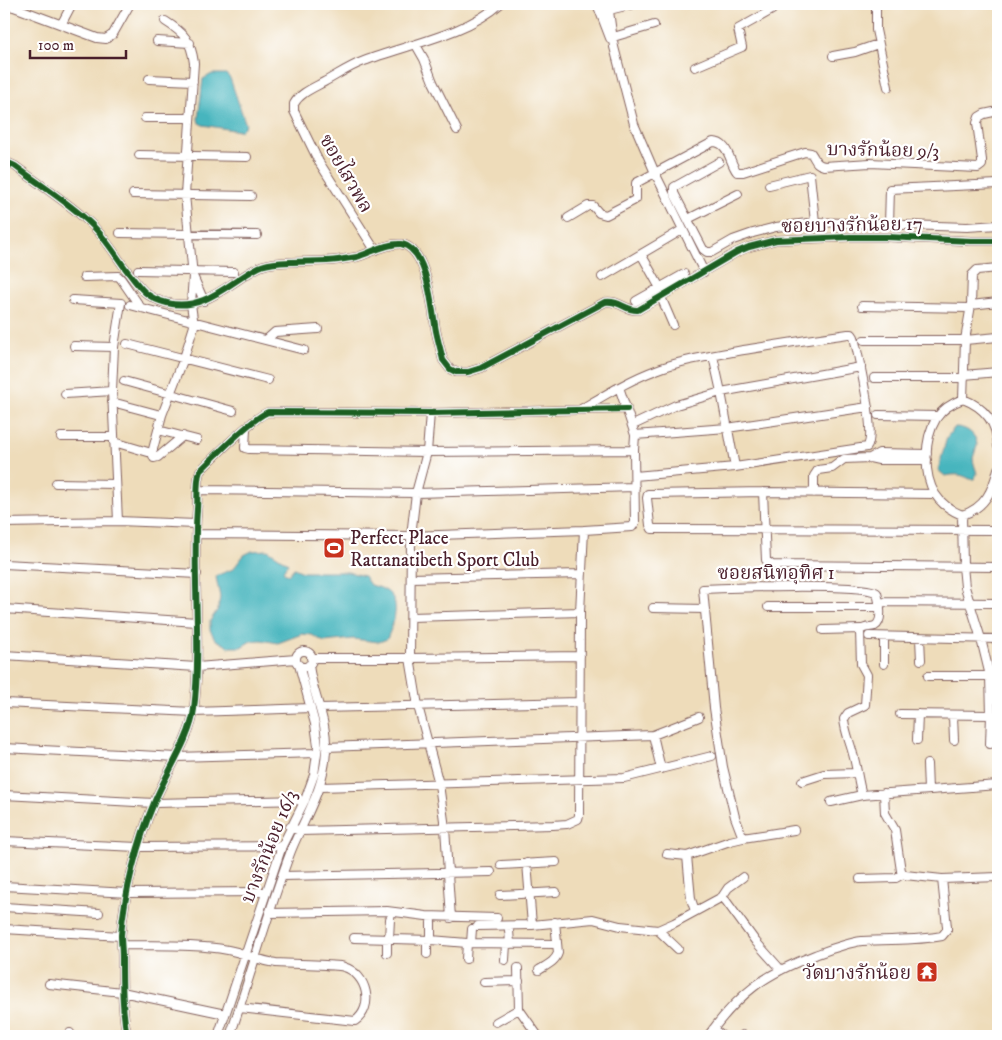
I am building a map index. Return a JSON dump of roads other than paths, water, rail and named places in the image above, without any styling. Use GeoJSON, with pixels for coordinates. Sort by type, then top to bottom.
{"type":"FeatureCollection","features":[{"type":"Feature","properties":{"kind":"street"},"geometry":{"type":"LineString","coordinates":[[62,23],[72,4]]}},
{"type":"Feature","properties":{"kind":"street"},"geometry":{"type":"LineString","coordinates":[[4,5],[62,23],[97,38],[106,39],[113,34],[130,4]]}},
{"type":"Feature","properties":{"kind":"street"},"geometry":{"type":"LineString","coordinates":[[457,130],[416,45],[485,17],[500,4]]}},
{"type":"Feature","properties":{"kind":"street"},"geometry":{"type":"LineString","coordinates":[[597,4],[614,47],[634,124],[655,173],[704,272]]}},
{"type":"Feature","properties":{"kind":"street"},"geometry":{"type":"LineString","coordinates":[[600,12],[609,7],[634,4]]}},
{"type":"Feature","properties":{"kind":"street"},"geometry":{"type":"LineString","coordinates":[[695,67],[742,47],[738,30],[772,10],[773,4]]}},
{"type":"Feature","properties":{"kind":"street"},"geometry":{"type":"LineString","coordinates":[[876,4],[878,44],[888,87]]}},
{"type":"Feature","properties":{"kind":"street"},"geometry":{"type":"LineString","coordinates":[[609,7],[611,38]]}},
{"type":"Feature","properties":{"kind":"street"},"geometry":{"type":"LineString","coordinates":[[165,20],[184,34],[193,51],[194,81],[185,195],[193,274],[191,304],[194,321],[184,358],[158,430],[152,453],[154,458],[158,458],[183,436]]}},
{"type":"Feature","properties":{"kind":"street"},"geometry":{"type":"LineString","coordinates":[[611,38],[654,25]]}},
{"type":"Feature","properties":{"kind":"street"},"geometry":{"type":"LineString","coordinates":[[157,41],[190,43]]}},
{"type":"Feature","properties":{"kind":"street"},"geometry":{"type":"LineString","coordinates":[[833,56],[855,52],[878,44]]}},
{"type":"Feature","properties":{"kind":"street","name":"ซอยไสวพล"},"geometry":{"type":"LineString","coordinates":[[375,250],[319,162],[294,111],[294,104],[297,99],[312,88],[363,61],[416,45]]}},
{"type":"Feature","properties":{"kind":"street"},"geometry":{"type":"LineString","coordinates":[[149,79],[194,81]]}},
{"type":"Feature","properties":{"kind":"street","name":"บางรักน้อย 9/3"},"geometry":{"type":"LineString","coordinates":[[568,218],[588,206],[593,206],[600,213],[606,215],[633,201],[637,195],[636,183],[714,142],[720,142],[725,146],[737,172],[743,172],[805,152],[811,153],[819,165],[824,166],[870,163],[978,168],[982,165],[982,160],[978,117],[998,111]]}},
{"type":"Feature","properties":{"kind":"street"},"geometry":{"type":"LineString","coordinates":[[145,118],[190,118]]}},
{"type":"Feature","properties":{"kind":"street"},"geometry":{"type":"LineString","coordinates":[[139,155],[247,157]]}},
{"type":"Feature","properties":{"kind":"street","name":"ซอยบางรักน้อย 17"},"geometry":{"type":"LineString","coordinates":[[4,161],[15,166],[90,223],[99,232],[143,292],[154,300],[169,304],[191,304],[204,301],[261,266],[355,257],[401,244],[411,249],[419,259],[430,295],[436,332],[444,360],[450,369],[456,372],[468,372],[497,361],[605,302],[613,301],[632,310],[638,310],[737,252],[776,240],[887,237],[971,242],[998,241]]}},
{"type":"Feature","properties":{"kind":"street"},"geometry":{"type":"LineString","coordinates":[[719,162],[674,187],[674,193],[703,249],[707,252],[712,252],[733,240],[753,233],[776,227],[816,222],[967,228],[998,225]]}},
{"type":"Feature","properties":{"kind":"street"},"geometry":{"type":"LineString","coordinates":[[770,185],[810,175],[816,222]]}},
{"type":"Feature","properties":{"kind":"street"},"geometry":{"type":"LineString","coordinates":[[889,224],[890,189],[998,184]]}},
{"type":"Feature","properties":{"kind":"street"},"geometry":{"type":"LineString","coordinates":[[134,194],[251,196]]}},
{"type":"Feature","properties":{"kind":"street"},"geometry":{"type":"LineString","coordinates":[[688,219],[738,194]]}},
{"type":"Feature","properties":{"kind":"street"},"geometry":{"type":"LineString","coordinates":[[602,277],[682,230]]}},
{"type":"Feature","properties":{"kind":"street"},"geometry":{"type":"LineString","coordinates":[[120,233],[257,235]]}},
{"type":"Feature","properties":{"kind":"street"},"geometry":{"type":"LineString","coordinates":[[641,254],[660,288]]}},
{"type":"Feature","properties":{"kind":"street"},"geometry":{"type":"LineString","coordinates":[[963,399],[965,340],[974,272],[998,268]]}},
{"type":"Feature","properties":{"kind":"street"},"geometry":{"type":"LineString","coordinates":[[138,270],[193,274],[234,272]]}},
{"type":"Feature","properties":{"kind":"street"},"geometry":{"type":"LineString","coordinates":[[193,274],[204,301]]}},
{"type":"Feature","properties":{"kind":"street"},"geometry":{"type":"LineString","coordinates":[[636,301],[684,274]]}},
{"type":"Feature","properties":{"kind":"street"},"geometry":{"type":"LineString","coordinates":[[84,277],[118,276],[141,308]]}},
{"type":"Feature","properties":{"kind":"street"},"geometry":{"type":"LineString","coordinates":[[662,297],[673,325]]}},
{"type":"Feature","properties":{"kind":"street"},"geometry":{"type":"LineString","coordinates":[[74,300],[121,303],[114,347],[112,391],[118,521]]}},
{"type":"Feature","properties":{"kind":"street"},"geometry":{"type":"LineString","coordinates":[[862,306],[971,306],[998,302]]}},
{"type":"Feature","properties":{"kind":"street"},"geometry":{"type":"LineString","coordinates":[[130,305],[304,350]]}},
{"type":"Feature","properties":{"kind":"street"},"geometry":{"type":"LineString","coordinates":[[266,340],[276,332],[318,329]]}},
{"type":"Feature","properties":{"kind":"street"},"geometry":{"type":"LineString","coordinates":[[579,410],[619,387],[656,370],[713,356],[795,342],[852,334],[854,337],[868,407],[871,440],[867,447],[735,468],[634,476]]}},
{"type":"Feature","properties":{"kind":"street"},"geometry":{"type":"LineString","coordinates":[[864,340],[965,340],[998,337]]}},
{"type":"Feature","properties":{"kind":"street"},"geometry":{"type":"LineString","coordinates":[[127,344],[268,380]]}},
{"type":"Feature","properties":{"kind":"street"},"geometry":{"type":"LineString","coordinates":[[74,346],[114,347]]}},
{"type":"Feature","properties":{"kind":"street"},"geometry":{"type":"LineString","coordinates":[[713,356],[735,468]]}},
{"type":"Feature","properties":{"kind":"street"},"geometry":{"type":"LineString","coordinates":[[633,425],[676,405],[721,392],[861,367]]}},
{"type":"Feature","properties":{"kind":"street"},"geometry":{"type":"LineString","coordinates":[[874,378],[964,377],[998,372]]}},
{"type":"Feature","properties":{"kind":"street"},"geometry":{"type":"LineString","coordinates":[[124,381],[233,411]]}},
{"type":"Feature","properties":{"kind":"street"},"geometry":{"type":"LineString","coordinates":[[196,534],[411,536],[632,528],[635,523],[634,450],[636,435],[619,387]]}},
{"type":"Feature","properties":{"kind":"street"},"geometry":{"type":"LineString","coordinates":[[65,394],[112,391]]}},
{"type":"Feature","properties":{"kind":"street"},"geometry":{"type":"LineString","coordinates":[[962,515],[944,505],[935,494],[930,479],[927,457],[932,429],[938,416],[945,408],[963,399],[973,402],[995,420],[998,446]]}},
{"type":"Feature","properties":{"kind":"street"},"geometry":{"type":"LineString","coordinates":[[112,402],[157,414]]}},
{"type":"Feature","properties":{"kind":"street"},"geometry":{"type":"LineString","coordinates":[[636,435],[727,428],[868,407]]}},
{"type":"Feature","properties":{"kind":"street"},"geometry":{"type":"LineString","coordinates":[[127,1036],[122,992],[122,940],[128,893],[138,847],[154,803],[177,757],[194,712],[197,667],[196,524],[199,490],[198,476],[200,471],[246,429],[268,412],[430,413],[627,409]]}},
{"type":"Feature","properties":{"kind":"street"},"geometry":{"type":"LineString","coordinates":[[430,413],[427,452],[416,493],[411,536],[410,658],[418,706],[439,784],[445,828],[450,918]]}},
{"type":"Feature","properties":{"kind":"street"},"geometry":{"type":"LineString","coordinates":[[878,415],[938,416]]}},
{"type":"Feature","properties":{"kind":"street"},"geometry":{"type":"LineString","coordinates":[[246,429],[245,448],[249,449],[427,452],[634,450]]}},
{"type":"Feature","properties":{"kind":"street"},"geometry":{"type":"LineString","coordinates":[[158,430],[198,440]]}},
{"type":"Feature","properties":{"kind":"street"},"geometry":{"type":"LineString","coordinates":[[60,437],[114,440],[148,452]]}},
{"type":"Feature","properties":{"kind":"street"},"geometry":{"type":"LineString","coordinates":[[814,493],[814,476],[818,470],[832,468],[844,459],[870,458],[879,460],[927,457]]}},
{"type":"Feature","properties":{"kind":"street"},"geometry":{"type":"LineString","coordinates":[[962,515],[978,508],[995,492],[998,469]]}},
{"type":"Feature","properties":{"kind":"street"},"geometry":{"type":"LineString","coordinates":[[56,483],[116,484]]}},
{"type":"Feature","properties":{"kind":"street"},"geometry":{"type":"LineString","coordinates":[[199,490],[416,493],[635,487]]}},
{"type":"Feature","properties":{"kind":"street"},"geometry":{"type":"LineString","coordinates":[[935,494],[763,492],[648,494],[647,498],[652,529],[998,530]]}},
{"type":"Feature","properties":{"kind":"street"},"geometry":{"type":"LineString","coordinates":[[763,492],[766,560],[772,565],[998,567]]}},
{"type":"Feature","properties":{"kind":"street"},"geometry":{"type":"LineString","coordinates":[[962,515],[963,566],[966,587],[990,676],[994,716],[990,744]]}},
{"type":"Feature","properties":{"kind":"street"},"geometry":{"type":"LineString","coordinates":[[4,523],[118,521],[196,524]]}},
{"type":"Feature","properties":{"kind":"street"},"geometry":{"type":"LineString","coordinates":[[290,827],[300,831],[445,828],[567,824],[578,819],[580,612],[584,530]]}},
{"type":"Feature","properties":{"kind":"street"},"geometry":{"type":"LineString","coordinates":[[4,564],[196,574]]}},
{"type":"Feature","properties":{"kind":"street"},"geometry":{"type":"LineString","coordinates":[[411,578],[582,574]]}},
{"type":"Feature","properties":{"kind":"street","name":"ซอยสนิทอุทิศ 1"},"geometry":{"type":"LineString","coordinates":[[743,838],[735,817],[723,767],[714,708],[703,589],[752,587],[866,589],[875,591],[880,605]]}},
{"type":"Feature","properties":{"kind":"street"},"geometry":{"type":"LineString","coordinates":[[768,607],[998,603]]}},
{"type":"Feature","properties":{"kind":"street"},"geometry":{"type":"LineString","coordinates":[[823,630],[861,629],[877,624],[880,605]]}},
{"type":"Feature","properties":{"kind":"street"},"geometry":{"type":"LineString","coordinates":[[653,608],[704,609]]}},
{"type":"Feature","properties":{"kind":"street"},"geometry":{"type":"LineString","coordinates":[[4,609],[197,622]]}},
{"type":"Feature","properties":{"kind":"street"},"geometry":{"type":"LineString","coordinates":[[411,617],[580,612]]}},
{"type":"Feature","properties":{"kind":"street"},"geometry":{"type":"LineString","coordinates":[[861,629],[861,660],[867,675],[867,697],[864,706],[848,713],[844,719],[845,733],[854,755],[856,773],[862,795]]}},
{"type":"Feature","properties":{"kind":"street"},"geometry":{"type":"LineString","coordinates":[[869,636],[998,639]]}},
{"type":"Feature","properties":{"kind":"street"},"geometry":{"type":"LineString","coordinates":[[884,636],[884,664]]}},
{"type":"Feature","properties":{"kind":"street"},"geometry":{"type":"LineString","coordinates":[[920,638],[921,660]]}},
{"type":"Feature","properties":{"kind":"street"},"geometry":{"type":"LineString","coordinates":[[230,1036],[291,850],[323,777],[326,747],[324,722],[309,654],[302,652],[298,654],[298,662]]}},
{"type":"Feature","properties":{"kind":"street"},"geometry":{"type":"LineString","coordinates":[[4,654],[197,667],[298,662],[304,667],[310,661],[580,656]]}},
{"type":"Feature","properties":{"kind":"street","name":"บางรักน้อย 16/3"},"geometry":{"type":"LineString","coordinates":[[218,1036],[265,892],[282,846],[305,800],[314,775],[318,746],[315,724],[298,662]]}},
{"type":"Feature","properties":{"kind":"street"},"geometry":{"type":"LineString","coordinates":[[928,676],[998,676]]}},
{"type":"Feature","properties":{"kind":"street"},"geometry":{"type":"LineString","coordinates":[[320,708],[579,702]]}},
{"type":"Feature","properties":{"kind":"street"},"geometry":{"type":"LineString","coordinates":[[4,703],[194,712],[311,708]]}},
{"type":"Feature","properties":{"kind":"street"},"geometry":{"type":"LineString","coordinates":[[900,714],[994,716]]}},
{"type":"Feature","properties":{"kind":"street"},"geometry":{"type":"LineString","coordinates":[[917,740],[918,714]]}},
{"type":"Feature","properties":{"kind":"street"},"geometry":{"type":"LineString","coordinates":[[953,716],[954,740]]}},
{"type":"Feature","properties":{"kind":"street"},"geometry":{"type":"LineString","coordinates":[[326,747],[653,735],[699,717]]}},
{"type":"Feature","properties":{"kind":"street"},"geometry":{"type":"LineString","coordinates":[[653,735],[661,769]]}},
{"type":"Feature","properties":{"kind":"street"},"geometry":{"type":"LineString","coordinates":[[4,748],[177,757],[317,753]]}},
{"type":"Feature","properties":{"kind":"street"},"geometry":{"type":"LineString","coordinates":[[320,786],[624,778],[712,756]]}},
{"type":"Feature","properties":{"kind":"street"},"geometry":{"type":"LineString","coordinates":[[927,764],[928,790]]}},
{"type":"Feature","properties":{"kind":"street"},"geometry":{"type":"LineString","coordinates":[[802,781],[824,774],[856,773]]}},
{"type":"Feature","properties":{"kind":"street"},"geometry":{"type":"LineString","coordinates":[[831,802],[862,795],[998,785]]}},
{"type":"Feature","properties":{"kind":"street"},"geometry":{"type":"LineString","coordinates":[[884,793],[885,813],[895,830],[903,874]]}},
{"type":"Feature","properties":{"kind":"street"},"geometry":{"type":"LineString","coordinates":[[4,795],[154,803],[305,800]]}},
{"type":"Feature","properties":{"kind":"street"},"geometry":{"type":"LineString","coordinates":[[667,854],[687,856],[730,841],[794,830]]}},
{"type":"Feature","properties":{"kind":"street"},"geometry":{"type":"LineString","coordinates":[[4,841],[138,847],[282,846]]}},
{"type":"Feature","properties":{"kind":"street"},"geometry":{"type":"LineString","coordinates":[[687,856],[691,899],[695,911]]}},
{"type":"Feature","properties":{"kind":"street"},"geometry":{"type":"LineString","coordinates":[[501,865],[556,862]]}},
{"type":"Feature","properties":{"kind":"street"},"geometry":{"type":"LineString","coordinates":[[526,864],[532,925]]}},
{"type":"Feature","properties":{"kind":"street"},"geometry":{"type":"LineString","coordinates":[[282,876],[491,872]]}},
{"type":"Feature","properties":{"kind":"street"},"geometry":{"type":"LineString","coordinates":[[860,879],[896,878],[903,874],[942,879],[998,877]]}},
{"type":"Feature","properties":{"kind":"street"},"geometry":{"type":"LineString","coordinates":[[466,959],[469,943],[475,928],[597,920],[620,926],[658,930],[722,897],[728,888],[743,878]]}},
{"type":"Feature","properties":{"kind":"street"},"geometry":{"type":"LineString","coordinates":[[722,1036],[711,1033],[724,1014],[760,981],[781,970],[843,945],[862,941],[942,936],[947,930],[947,926],[942,879]]}},
{"type":"Feature","properties":{"kind":"street"},"geometry":{"type":"LineString","coordinates":[[4,886],[128,893],[265,892]]}},
{"type":"Feature","properties":{"kind":"street"},"geometry":{"type":"LineString","coordinates":[[500,895],[556,892]]}},
{"type":"Feature","properties":{"kind":"street"},"geometry":{"type":"LineString","coordinates":[[722,897],[756,942],[781,970]]}},
{"type":"Feature","properties":{"kind":"street"},"geometry":{"type":"LineString","coordinates":[[4,908],[98,913]]}},
{"type":"Feature","properties":{"kind":"street"},"geometry":{"type":"LineString","coordinates":[[270,913],[387,911],[450,918],[497,918]]}},
{"type":"Feature","properties":{"kind":"street"},"geometry":{"type":"LineString","coordinates":[[387,953],[390,920]]}},
{"type":"Feature","properties":{"kind":"street"},"geometry":{"type":"LineString","coordinates":[[427,954],[430,922]]}},
{"type":"Feature","properties":{"kind":"street"},"geometry":{"type":"LineString","coordinates":[[539,970],[552,962],[558,953],[555,922]]}},
{"type":"Feature","properties":{"kind":"street"},"geometry":{"type":"LineString","coordinates":[[4,929],[210,948],[244,954],[255,959],[276,963],[344,967],[355,973],[366,990],[367,1002],[364,1012],[355,1021],[347,1022],[240,1008]]}},
{"type":"Feature","properties":{"kind":"street"},"geometry":{"type":"LineString","coordinates":[[505,960],[509,930]]}},
{"type":"Feature","properties":{"kind":"street"},"geometry":{"type":"LineString","coordinates":[[658,930],[678,949]]}},
{"type":"Feature","properties":{"kind":"street"},"geometry":{"type":"LineString","coordinates":[[354,938],[469,943],[556,944]]}},
{"type":"Feature","properties":{"kind":"street"},"geometry":{"type":"LineString","coordinates":[[518,968],[519,1008],[538,1036]]}},
{"type":"Feature","properties":{"kind":"street"},"geometry":{"type":"LineString","coordinates":[[484,982],[519,981]]}},
{"type":"Feature","properties":{"kind":"street"},"geometry":{"type":"LineString","coordinates":[[49,984],[122,992],[225,1014]]}},
{"type":"Feature","properties":{"kind":"street"},"geometry":{"type":"LineString","coordinates":[[496,1022],[519,1008]]}},
{"type":"Feature","properties":{"kind":"water"},"geometry":{"type":"Polygon","coordinates":[[[212,74],[226,74],[230,78],[246,125],[240,131],[199,123],[203,79],[212,74]]]}},
{"type":"Feature","properties":{"kind":"water"},"geometry":{"type":"Polygon","coordinates":[[[955,427],[963,428],[970,432],[977,442],[973,458],[977,474],[974,479],[958,475],[945,476],[938,470],[947,437],[955,427]]]}},
{"type":"Feature","properties":{"kind":"water"},"geometry":{"type":"Polygon","coordinates":[[[268,550],[288,563],[283,571],[288,575],[294,568],[303,572],[348,572],[364,576],[370,585],[388,592],[393,598],[395,612],[387,639],[379,642],[353,639],[324,642],[312,635],[302,634],[278,643],[261,640],[251,641],[241,647],[229,647],[215,639],[210,630],[210,621],[218,609],[220,597],[216,577],[233,569],[244,555],[252,551],[268,550]]]}},
{"type":"Feature","properties":{"kind":"place","name":"Perfect Place Rattanatibeth Sport Club"},"geometry":{"type":"Point","coordinates":[334,548]}},
{"type":"Feature","properties":{"kind":"place","name":"วัดบางรักน้อย"},"geometry":{"type":"Point","coordinates":[927,972]}}]}
